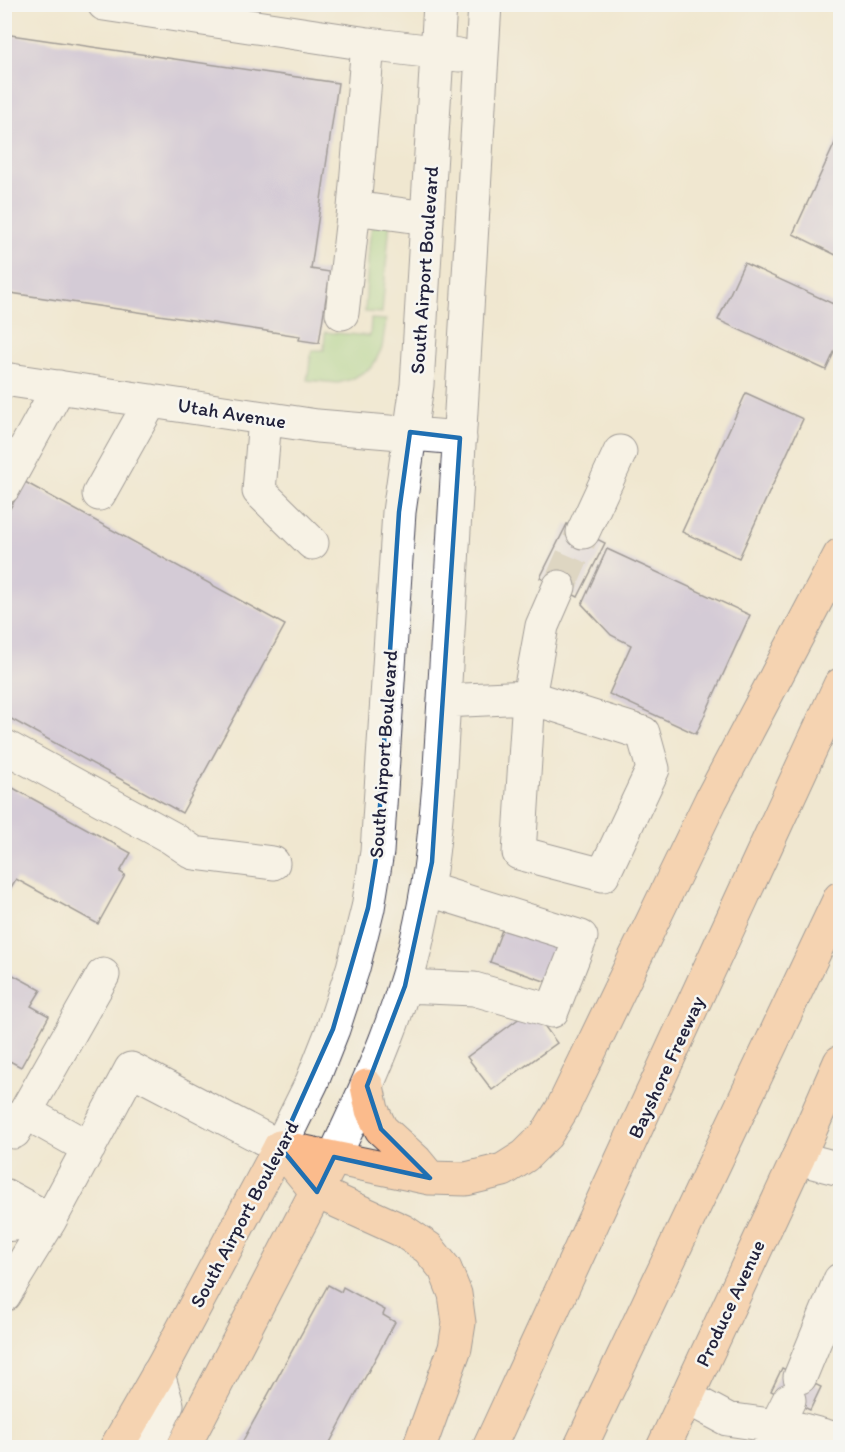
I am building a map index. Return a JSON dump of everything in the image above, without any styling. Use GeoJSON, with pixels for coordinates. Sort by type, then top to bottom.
{"type":"FeatureCollection","features":[{"type":"Feature","properties":{"kind":"main road"},"geometry":{"type":"LineString","coordinates":[[280,1148],[430,1178],[466,1179],[503,1170],[525,1156],[546,1135],[562,1109],[711,800],[840,555]]}},
{"type":"Feature","properties":{"kind":"main road","name":"Bayshore Freeway"},"geometry":{"type":"LineString","coordinates":[[489,1448],[840,685]]}},
{"type":"Feature","properties":{"kind":"main road"},"geometry":{"type":"LineString","coordinates":[[580,1448],[840,898]]}},
{"type":"Feature","properties":{"kind":"main road","name":"Produce Avenue"},"geometry":{"type":"LineString","coordinates":[[664,1447],[840,1062]]}},
{"type":"Feature","properties":{"kind":"main road"},"geometry":{"type":"LineString","coordinates":[[366,1086],[372,1110],[381,1129],[416,1161],[430,1178]]}},
{"type":"Feature","properties":{"kind":"main road"},"geometry":{"type":"LineString","coordinates":[[280,1148],[317,1192],[403,1231],[428,1248],[445,1269],[452,1287],[459,1323],[455,1348],[419,1448]]}},
{"type":"Feature","properties":{"kind":"main road","name":"South Airport Boulevard"},"geometry":{"type":"LineString","coordinates":[[116,1448],[280,1148]]}},
{"type":"Feature","properties":{"kind":"main road"},"geometry":{"type":"LineString","coordinates":[[183,1448],[334,1157]]}},
{"type":"Feature","properties":{"kind":"street"},"geometry":{"type":"LineString","coordinates":[[104,4],[437,54],[482,57]]}},
{"type":"Feature","properties":{"kind":"street","name":"South Airport Boulevard"},"geometry":{"type":"LineString","coordinates":[[280,1148],[312,1082],[333,1029],[353,968],[368,908],[378,840],[399,512],[417,385],[440,4]]}},
{"type":"Feature","properties":{"kind":"street"},"geometry":{"type":"LineString","coordinates":[[334,1157],[383,1049],[405,986],[421,922],[433,852],[485,4]]}},
{"type":"Feature","properties":{"kind":"street"},"geometry":{"type":"LineString","coordinates":[[342,313],[354,208],[368,44]]}},
{"type":"Feature","properties":{"kind":"street"},"geometry":{"type":"LineString","coordinates":[[354,208],[427,218]]}},
{"type":"Feature","properties":{"kind":"street","name":"Utah Avenue"},"geometry":{"type":"LineString","coordinates":[[4,379],[317,426],[460,438]]}},
{"type":"Feature","properties":{"kind":"street"},"geometry":{"type":"LineString","coordinates":[[4,487],[59,387]]}},
{"type":"Feature","properties":{"kind":"street"},"geometry":{"type":"LineString","coordinates":[[99,494],[151,401]]}},
{"type":"Feature","properties":{"kind":"street"},"geometry":{"type":"LineString","coordinates":[[264,418],[259,491],[312,543]]}},
{"type":"Feature","properties":{"kind":"street"},"geometry":{"type":"LineString","coordinates":[[584,532],[620,452]]}},
{"type":"Feature","properties":{"kind":"street"},"geometry":{"type":"LineString","coordinates":[[444,701],[529,697],[643,733],[653,770],[603,876],[519,853],[529,697],[542,626],[559,587]]}},
{"type":"Feature","properties":{"kind":"street"},"geometry":{"type":"LineString","coordinates":[[4,746],[172,838],[194,853],[273,863]]}},
{"type":"Feature","properties":{"kind":"street"},"geometry":{"type":"LineString","coordinates":[[405,986],[474,989],[552,1011],[581,937],[427,889]]}},
{"type":"Feature","properties":{"kind":"street"},"geometry":{"type":"LineString","coordinates":[[89,1148],[19,1122],[103,975]]}},
{"type":"Feature","properties":{"kind":"street"},"geometry":{"type":"LineString","coordinates":[[4,1296],[50,1220],[131,1069],[280,1148]]}},
{"type":"Feature","properties":{"kind":"street"},"geometry":{"type":"LineString","coordinates":[[798,1158],[840,1169]]}},
{"type":"Feature","properties":{"kind":"street"},"geometry":{"type":"LineString","coordinates":[[4,1195],[50,1220]]}},
{"type":"Feature","properties":{"kind":"street"},"geometry":{"type":"LineString","coordinates":[[4,1225],[50,1220]]}},
{"type":"Feature","properties":{"kind":"street"},"geometry":{"type":"LineString","coordinates":[[784,1413],[840,1280]]}},
{"type":"Feature","properties":{"kind":"street"},"geometry":{"type":"LineString","coordinates":[[146,1448],[167,1405],[158,1374]]}},
{"type":"Feature","properties":{"kind":"street"},"geometry":{"type":"LineString","coordinates":[[686,1397],[727,1419],[784,1413]]}},
{"type":"Feature","properties":{"kind":"street"},"geometry":{"type":"LineString","coordinates":[[784,1413],[799,1429],[840,1440]]}},
{"type":"Feature","properties":{"kind":"highlighted area"},"geometry":{"type":"Polygon","coordinates":[[[410,432],[460,438],[432,862],[405,986],[367,1086],[381,1129],[430,1178],[334,1157],[317,1192],[280,1147],[333,1029],[368,908],[377,852],[399,512],[410,432]]]}},
{"type":"Feature","properties":{"kind":"green space"},"geometry":{"type":"Polygon","coordinates":[[[390,221],[382,313],[365,312],[372,225],[390,221]]]}},
{"type":"Feature","properties":{"kind":"green space"},"geometry":{"type":"Polygon","coordinates":[[[371,319],[386,320],[382,348],[372,367],[352,379],[338,383],[307,380],[312,350],[324,350],[325,332],[370,336],[371,319]]]}},
{"type":"Feature","properties":{"kind":"building"},"geometry":{"type":"Polygon","coordinates":[[[4,34],[338,83],[311,269],[330,272],[319,343],[299,340],[300,336],[4,292],[4,34]]]}},
{"type":"Feature","properties":{"kind":"building"},"geometry":{"type":"Polygon","coordinates":[[[840,132],[840,257],[793,234],[840,132]]]}},
{"type":"Feature","properties":{"kind":"building"},"geometry":{"type":"Polygon","coordinates":[[[744,263],[840,307],[840,339],[826,370],[718,320],[744,263]]]}},
{"type":"Feature","properties":{"kind":"building"},"geometry":{"type":"Polygon","coordinates":[[[746,393],[803,419],[739,558],[682,532],[746,393]]]}},
{"type":"Feature","properties":{"kind":"building"},"geometry":{"type":"Polygon","coordinates":[[[25,482],[285,625],[182,813],[4,715],[4,519],[25,482]]]}},
{"type":"Feature","properties":{"kind":"building"},"geometry":{"type":"Polygon","coordinates":[[[567,524],[605,543],[578,597],[540,578],[567,524]]]}},
{"type":"Feature","properties":{"kind":"building"},"geometry":{"type":"Polygon","coordinates":[[[607,549],[750,615],[696,734],[609,694],[631,645],[611,635],[582,604],[607,549]]]}},
{"type":"Feature","properties":{"kind":"building"},"geometry":{"type":"Polygon","coordinates":[[[4,783],[131,853],[120,872],[125,875],[98,924],[16,879],[4,899],[4,783]]]}},
{"type":"Feature","properties":{"kind":"building"},"geometry":{"type":"Polygon","coordinates":[[[506,919],[565,940],[550,983],[490,962],[506,919]]]}},
{"type":"Feature","properties":{"kind":"building"},"geometry":{"type":"Polygon","coordinates":[[[4,970],[41,990],[31,1006],[49,1016],[21,1067],[4,1058],[4,970]]]}},
{"type":"Feature","properties":{"kind":"building"},"geometry":{"type":"Polygon","coordinates":[[[532,1009],[557,1043],[492,1090],[467,1057],[532,1009]]]}},
{"type":"Feature","properties":{"kind":"building"},"geometry":{"type":"Polygon","coordinates":[[[328,1285],[341,1292],[343,1287],[385,1310],[383,1315],[395,1322],[327,1448],[239,1448],[328,1285]]]}},
{"type":"Feature","properties":{"kind":"building"},"geometry":{"type":"Polygon","coordinates":[[[782,1368],[821,1387],[810,1410],[771,1391],[782,1368]]]}},
{"type":"Feature","properties":{"kind":"tunnel"},"geometry":{"type":"LineString","coordinates":[[559,587],[583,532]]}}]}
